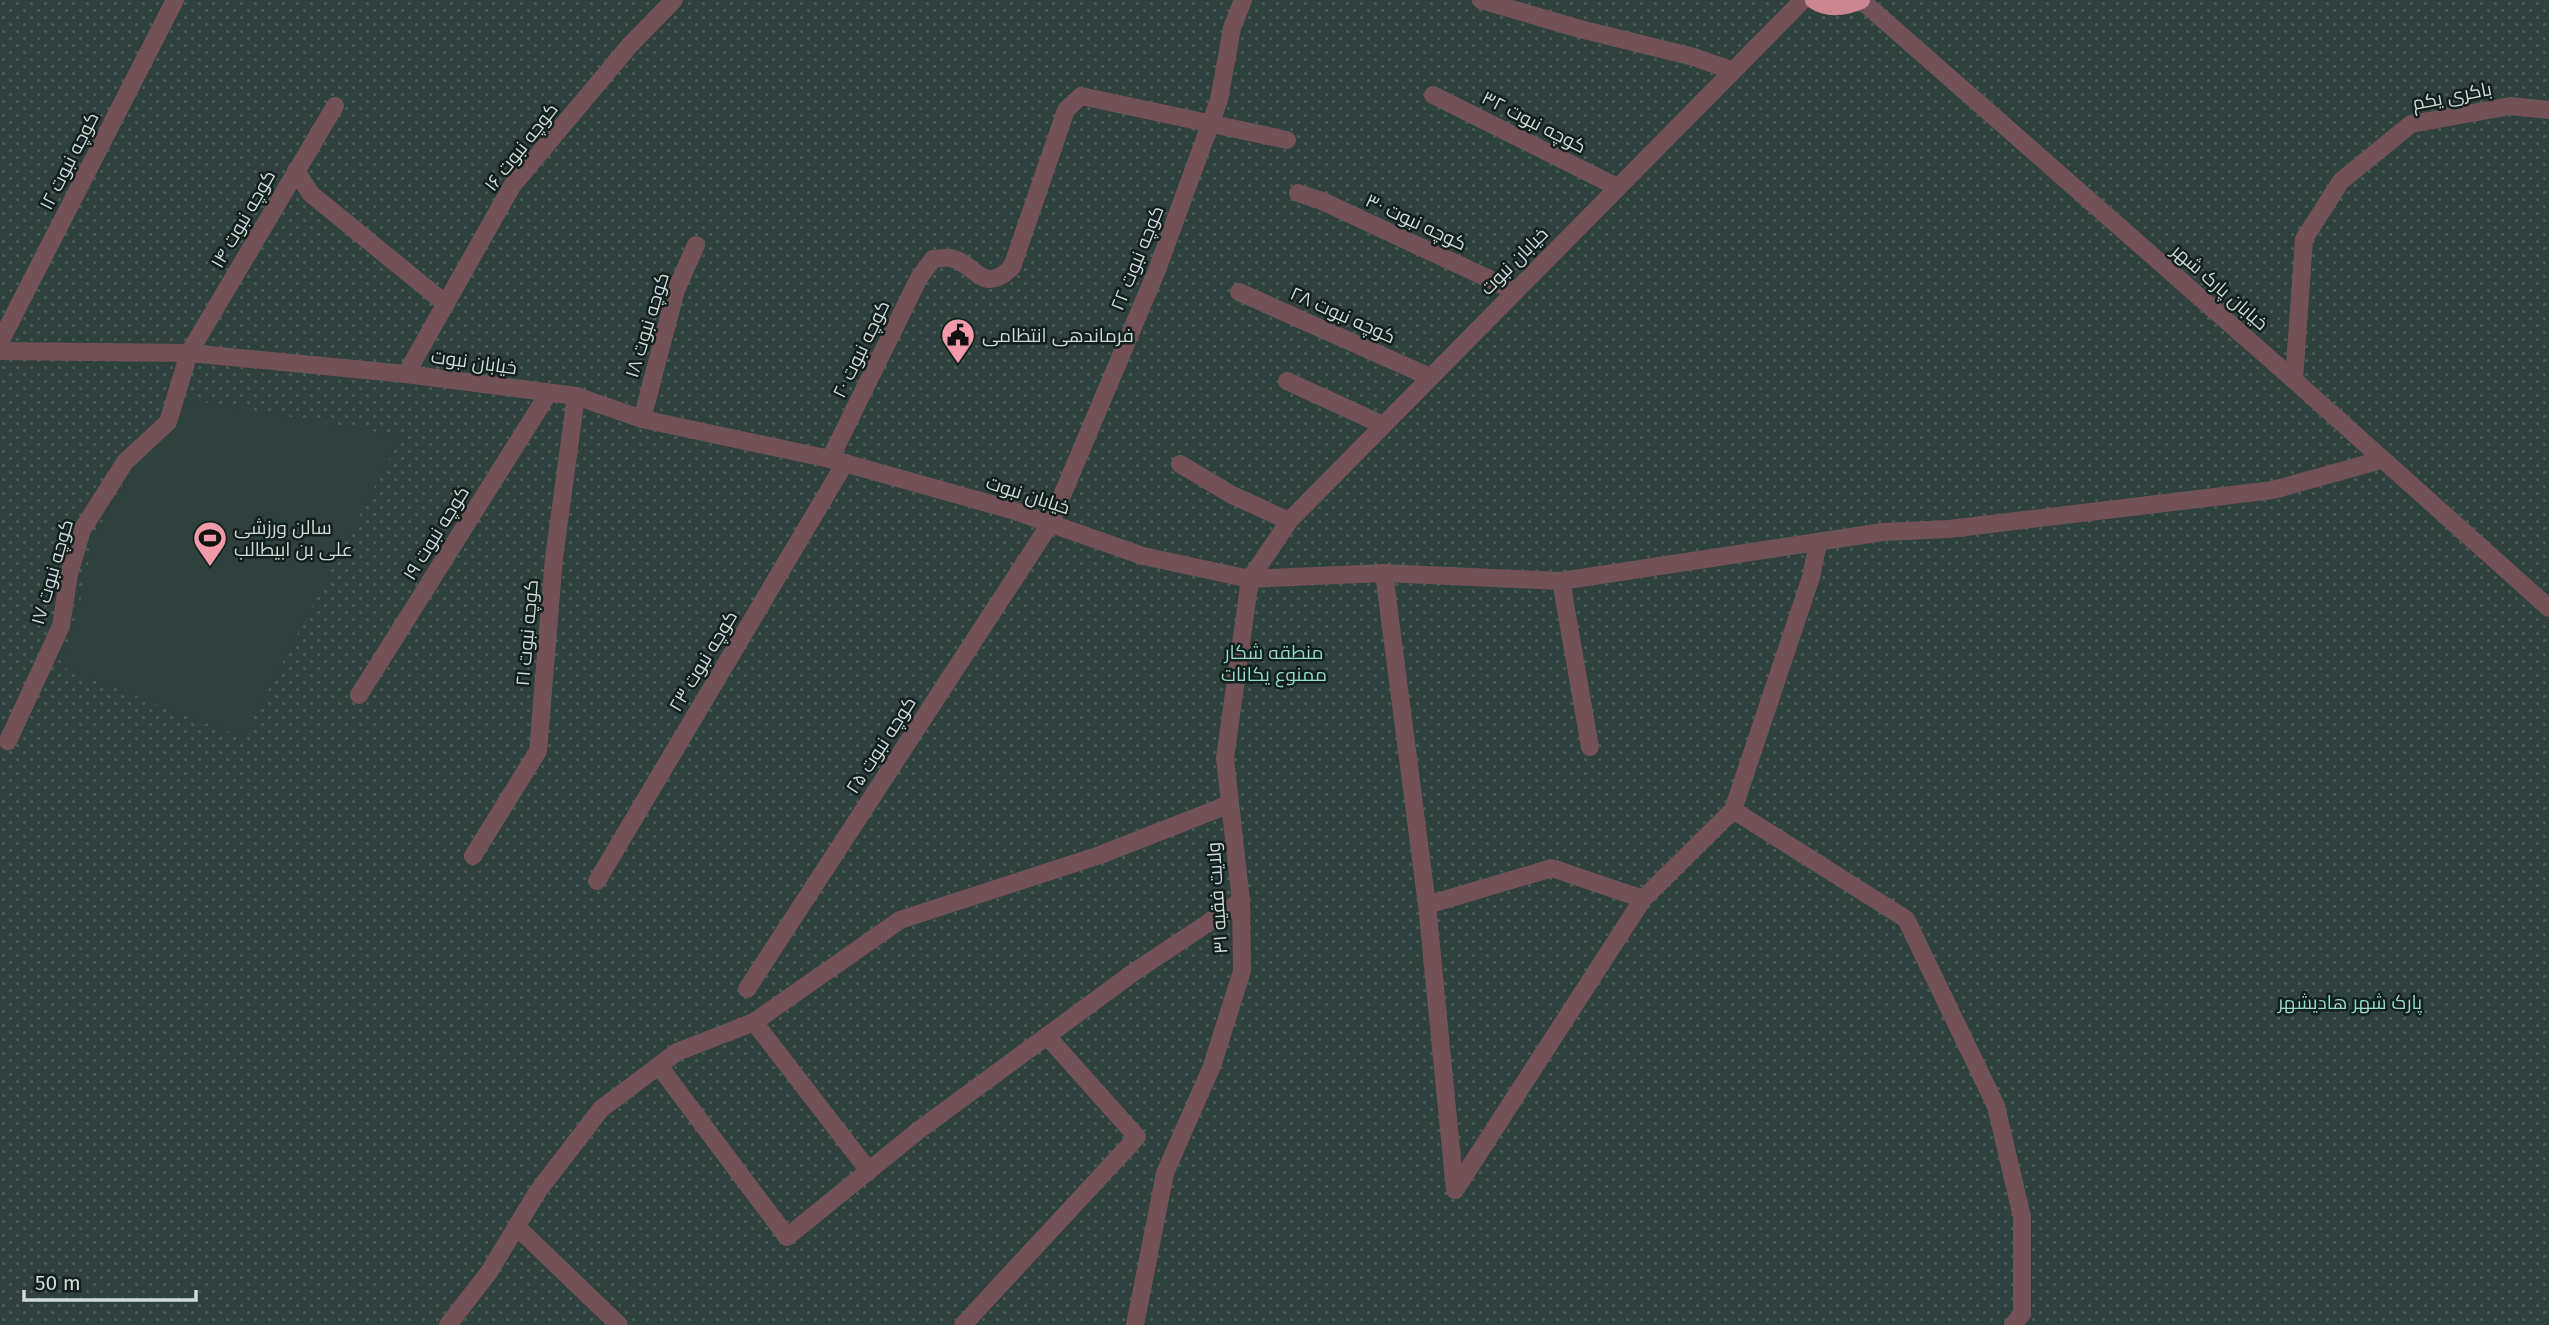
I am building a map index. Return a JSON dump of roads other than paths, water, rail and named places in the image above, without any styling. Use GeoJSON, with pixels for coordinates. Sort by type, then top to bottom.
{"type":"FeatureCollection","features":[{"type":"Feature","properties":{"kind":"main road"},"geometry":{"type":"LineString","coordinates":[[1814,0],[1833,7],[1847,6],[1861,0]]}},
{"type":"Feature","properties":{"kind":"street","name":"کوچه نبوت ۱۲"},"geometry":{"type":"LineString","coordinates":[[0,342],[175,0]]}},
{"type":"Feature","properties":{"kind":"street","name":"کوچه نبوت ۱۶"},"geometry":{"type":"LineString","coordinates":[[406,374],[512,186],[630,45],[674,0]]}},
{"type":"Feature","properties":{"kind":"street","name":"کوچه نبوت ۲۲"},"geometry":{"type":"LineString","coordinates":[[1050,524],[1157,270],[1219,100],[1232,28],[1243,0]]}},
{"type":"Feature","properties":{"kind":"street"},"geometry":{"type":"LineString","coordinates":[[1480,0],[1580,29],[1694,57],[1733,71]]}},
{"type":"Feature","properties":{"kind":"street","name":"خیابان نبوت"},"geometry":{"type":"LineString","coordinates":[[0,351],[189,353],[406,374],[576,396],[642,419],[837,461],[1012,510],[1143,556],[1250,579],[1289,522],[1803,0]]}},
{"type":"Feature","properties":{"kind":"street","name":"خیابان پارک شهر"},"geometry":{"type":"LineString","coordinates":[[1861,0],[2549,608]]}},
{"type":"Feature","properties":{"kind":"street","name":"کوچه نبوت ۳۲"},"geometry":{"type":"LineString","coordinates":[[1433,95],[1617,187]]}},
{"type":"Feature","properties":{"kind":"street","name":"کوچه نبوت ۲۰"},"geometry":{"type":"LineString","coordinates":[[837,461],[919,278],[933,259],[951,258],[985,279],[1002,277],[1012,267],[1066,110],[1081,96],[1210,123]]}},
{"type":"Feature","properties":{"kind":"street","name":"کوچه نبوت ۱۴"},"geometry":{"type":"LineString","coordinates":[[189,353],[335,106]]}},
{"type":"Feature","properties":{"kind":"street","name":"باکری یکم"},"geometry":{"type":"LineString","coordinates":[[2294,380],[2304,239],[2342,181],[2411,124],[2510,106],[2549,110]]}},
{"type":"Feature","properties":{"kind":"street"},"geometry":{"type":"LineString","coordinates":[[1210,123],[1287,139]]}},
{"type":"Feature","properties":{"kind":"street"},"geometry":{"type":"LineString","coordinates":[[296,171],[311,194],[446,304]]}},
{"type":"Feature","properties":{"kind":"street","name":"کوچه نبوت ۳۰"},"geometry":{"type":"LineString","coordinates":[[1298,193],[1322,201],[1514,291]]}},
{"type":"Feature","properties":{"kind":"street","name":"کوچه نبوت ۱۸"},"geometry":{"type":"LineString","coordinates":[[642,419],[677,290],[696,245]]}},
{"type":"Feature","properties":{"kind":"street","name":"کوچه نبوت ۲۸"},"geometry":{"type":"LineString","coordinates":[[1239,292],[1430,377]]}},
{"type":"Feature","properties":{"kind":"street","name":"کوچه نبوت ۱۷"},"geometry":{"type":"LineString","coordinates":[[8,741],[61,626],[69,574],[82,530],[125,462],[168,422],[189,353]]}},
{"type":"Feature","properties":{"kind":"street"},"geometry":{"type":"LineString","coordinates":[[1287,381],[1383,425]]}},
{"type":"Feature","properties":{"kind":"street","name":"کوچه نبوت ۱۹"},"geometry":{"type":"LineString","coordinates":[[359,695],[548,394]]}},
{"type":"Feature","properties":{"kind":"street","name":"کوچه نبوت ۲۱"},"geometry":{"type":"LineString","coordinates":[[473,856],[538,751],[554,558],[576,396]]}},
{"type":"Feature","properties":{"kind":"street"},"geometry":{"type":"LineString","coordinates":[[1250,579],[1384,573],[1561,581],[1883,532],[1949,529],[2273,490],[2381,460]]}},
{"type":"Feature","properties":{"kind":"street","name":"کوچه نبوت ۲۳"},"geometry":{"type":"LineString","coordinates":[[597,881],[837,461]]}},
{"type":"Feature","properties":{"kind":"street"},"geometry":{"type":"LineString","coordinates":[[1180,464],[1232,495],[1289,522]]}},
{"type":"Feature","properties":{"kind":"street","name":"کوچه نبوت ۲۵"},"geometry":{"type":"LineString","coordinates":[[747,989],[1050,524]]}},
{"type":"Feature","properties":{"kind":"street"},"geometry":{"type":"LineString","coordinates":[[1384,573],[1427,905],[1455,1190],[1643,899],[1733,810],[1811,577],[1818,543]]}},
{"type":"Feature","properties":{"kind":"street","name":"ولایت فقیه ۳۱"},"geometry":{"type":"LineString","coordinates":[[1135,1325],[1166,1174],[1212,1066],[1242,971],[1241,901],[1225,758],[1250,579]]}},
{"type":"Feature","properties":{"kind":"street"},"geometry":{"type":"LineString","coordinates":[[1561,581],[1590,747]]}},
{"type":"Feature","properties":{"kind":"street"},"geometry":{"type":"LineString","coordinates":[[448,1325],[489,1272],[538,1191],[601,1109],[677,1052],[754,1022],[900,920],[1100,855],[1230,803]]}},
{"type":"Feature","properties":{"kind":"street"},"geometry":{"type":"LineString","coordinates":[[1733,810],[1906,919],[1996,1106],[2022,1217],[2022,1314],[2013,1325]]}},
{"type":"Feature","properties":{"kind":"street"},"geometry":{"type":"LineString","coordinates":[[1427,905],[1552,868],[1643,899]]}},
{"type":"Feature","properties":{"kind":"street"},"geometry":{"type":"LineString","coordinates":[[659,1066],[787,1237],[919,1130],[1135,972],[1241,901]]}},
{"type":"Feature","properties":{"kind":"street"},"geometry":{"type":"LineString","coordinates":[[754,1022],[869,1171]]}},
{"type":"Feature","properties":{"kind":"street"},"geometry":{"type":"LineString","coordinates":[[963,1325],[1137,1137],[1047,1036]]}},
{"type":"Feature","properties":{"kind":"street"},"geometry":{"type":"LineString","coordinates":[[517,1227],[618,1325]]}},
{"type":"Feature","properties":{"kind":"place","name":"فرماندهی انتظامی"},"geometry":{"type":"Point","coordinates":[958,365]}},
{"type":"Feature","properties":{"kind":"place","name":"سالن ورزشی علی بن ابیطالب"},"geometry":{"type":"Point","coordinates":[210,568]}},
{"type":"Feature","properties":{"kind":"park label","name":"منطقه شکار ممنوع یکانات"},"geometry":{"type":"Point","coordinates":[1274,663]}},
{"type":"Feature","properties":{"kind":"park label","name":"پارک شهر هادیشهر"},"geometry":{"type":"Point","coordinates":[2350,1002]}}]}
